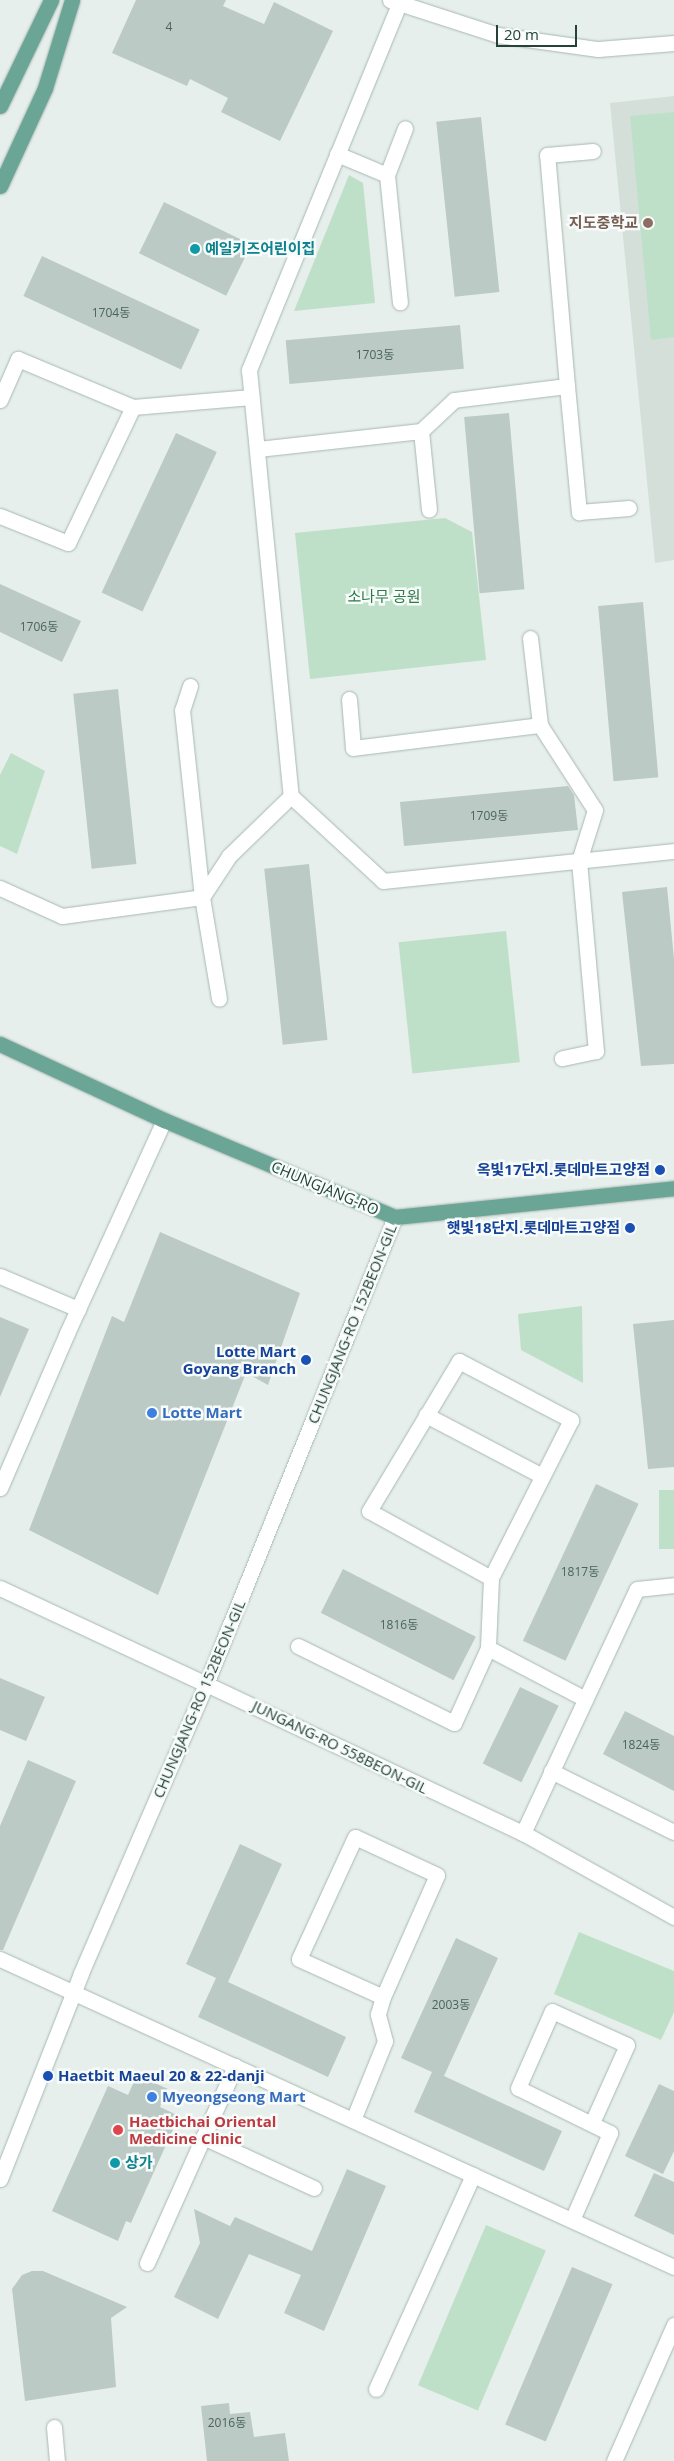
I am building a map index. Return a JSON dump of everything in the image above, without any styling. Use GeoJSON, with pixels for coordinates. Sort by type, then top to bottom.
{"type":"FeatureCollection","features":[{"type":"Feature","properties":{"kind":"main road"},"geometry":{"type":"LineString","coordinates":[[0,106],[51,0]]}},
{"type":"Feature","properties":{"kind":"main road"},"geometry":{"type":"LineString","coordinates":[[0,186],[45,88],[72,0]]}},
{"type":"Feature","properties":{"kind":"main road","name":"CHUNGJANG-RO"},"geometry":{"type":"LineString","coordinates":[[0,1044],[164,1120],[395,1218],[674,1188]]}},
{"type":"Feature","properties":{"kind":"street"},"geometry":{"type":"LineString","coordinates":[[674,43],[598,49],[498,34],[394,2],[337,154],[249,370],[291,796],[383,880],[674,851]]}},
{"type":"Feature","properties":{"kind":"street"},"geometry":{"type":"LineString","coordinates":[[400,302],[388,175],[405,128]]}},
{"type":"Feature","properties":{"kind":"street"},"geometry":{"type":"LineString","coordinates":[[593,151],[547,155],[579,512],[629,508]]}},
{"type":"Feature","properties":{"kind":"street"},"geometry":{"type":"LineString","coordinates":[[337,154],[388,175]]}},
{"type":"Feature","properties":{"kind":"street"},"geometry":{"type":"LineString","coordinates":[[0,400],[18,358],[132,407],[252,397]]}},
{"type":"Feature","properties":{"kind":"street"},"geometry":{"type":"LineString","coordinates":[[258,449],[421,431],[454,400],[567,386]]}},
{"type":"Feature","properties":{"kind":"street"},"geometry":{"type":"LineString","coordinates":[[0,516],[68,543],[132,407]]}},
{"type":"Feature","properties":{"kind":"street"},"geometry":{"type":"LineString","coordinates":[[421,431],[429,510]]}},
{"type":"Feature","properties":{"kind":"street"},"geometry":{"type":"LineString","coordinates":[[530,638],[540,725],[595,810],[579,861],[596,1051],[562,1058]]}},
{"type":"Feature","properties":{"kind":"street"},"geometry":{"type":"LineString","coordinates":[[190,686],[182,710],[202,897],[219,999]]}},
{"type":"Feature","properties":{"kind":"street"},"geometry":{"type":"LineString","coordinates":[[349,699],[353,748],[540,725]]}},
{"type":"Feature","properties":{"kind":"street"},"geometry":{"type":"LineString","coordinates":[[0,888],[62,916],[202,897],[229,856],[291,796]]}},
{"type":"Feature","properties":{"kind":"street"},"geometry":{"type":"LineString","coordinates":[[0,1488],[78,1309],[164,1120]]}},
{"type":"Feature","properties":{"kind":"street","name":"CHUNGJANG-RO 152BEON-GIL"},"geometry":{"type":"LineString","coordinates":[[0,2179],[74,1993],[206,1684],[395,1218]]}},
{"type":"Feature","properties":{"kind":"street"},"geometry":{"type":"LineString","coordinates":[[0,1276],[78,1309]]}},
{"type":"Feature","properties":{"kind":"street"},"geometry":{"type":"LineString","coordinates":[[298,1646],[454,1722],[488,1648],[491,1578],[571,1420],[459,1361],[369,1511],[491,1578]]}},
{"type":"Feature","properties":{"kind":"street"},"geometry":{"type":"LineString","coordinates":[[426,1415],[542,1476]]}},
{"type":"Feature","properties":{"kind":"street"},"geometry":{"type":"LineString","coordinates":[[523,1833],[637,1590],[674,1585]]}},
{"type":"Feature","properties":{"kind":"street","name":"JUNGANG-RO 558BEON-GIL"},"geometry":{"type":"LineString","coordinates":[[0,1588],[523,1833],[674,1917]]}},
{"type":"Feature","properties":{"kind":"street"},"geometry":{"type":"LineString","coordinates":[[488,1648],[585,1699]]}},
{"type":"Feature","properties":{"kind":"street"},"geometry":{"type":"LineString","coordinates":[[551,1771],[674,1832]]}},
{"type":"Feature","properties":{"kind":"street"},"geometry":{"type":"LineString","coordinates":[[353,2120],[385,2041],[378,2014],[438,1876],[355,1837],[299,1959],[384,1997]]}},
{"type":"Feature","properties":{"kind":"street"},"geometry":{"type":"LineString","coordinates":[[0,1959],[674,2267]]}},
{"type":"Feature","properties":{"kind":"street"},"geometry":{"type":"LineString","coordinates":[[572,2220],[610,2133],[518,2088],[552,2011],[627,2045],[592,2123]]}},
{"type":"Feature","properties":{"kind":"street"},"geometry":{"type":"LineString","coordinates":[[146,2263],[235,2066]]}},
{"type":"Feature","properties":{"kind":"street"},"geometry":{"type":"LineString","coordinates":[[203,2137],[314,2188]]}},
{"type":"Feature","properties":{"kind":"street"},"geometry":{"type":"LineString","coordinates":[[376,2389],[473,2175]]}},
{"type":"Feature","properties":{"kind":"street"},"geometry":{"type":"LineString","coordinates":[[614,2461],[674,2325]]}},
{"type":"Feature","properties":{"kind":"street"},"geometry":{"type":"LineString","coordinates":[[54,2427],[57,2461]]}},
{"type":"Feature","properties":{"kind":"shaded area","name":"지도중학교"},"geometry":{"type":"Polygon","coordinates":[[[674,96],[674,560],[655,563],[610,103],[674,96]]]}},
{"type":"Feature","properties":{"kind":"green space"},"geometry":{"type":"Polygon","coordinates":[[[674,112],[674,337],[651,340],[630,116],[674,112]]]}},
{"type":"Feature","properties":{"kind":"green space"},"geometry":{"type":"Polygon","coordinates":[[[349,175],[363,183],[375,303],[294,311],[349,175]]]}},
{"type":"Feature","properties":{"kind":"green space","name":"소나무 공원"},"geometry":{"type":"Polygon","coordinates":[[[445,518],[472,532],[486,660],[310,679],[295,533],[445,518]]]}},
{"type":"Feature","properties":{"kind":"green space"},"geometry":{"type":"Polygon","coordinates":[[[11,753],[45,771],[17,854],[0,846],[0,775],[11,753]]]}},
{"type":"Feature","properties":{"kind":"green space"},"geometry":{"type":"Polygon","coordinates":[[[506,931],[520,1062],[412,1074],[399,942],[506,931]]]}},
{"type":"Feature","properties":{"kind":"green space"},"geometry":{"type":"Polygon","coordinates":[[[582,1306],[583,1383],[521,1350],[518,1314],[582,1306]]]}},
{"type":"Feature","properties":{"kind":"green space"},"geometry":{"type":"Polygon","coordinates":[[[659,1490],[674,1490],[674,1549],[659,1549],[659,1490]]]}},
{"type":"Feature","properties":{"kind":"green space"},"geometry":{"type":"Polygon","coordinates":[[[579,1932],[674,1971],[674,2012],[661,2040],[554,1994],[579,1932]]]}},
{"type":"Feature","properties":{"kind":"green space"},"geometry":{"type":"Polygon","coordinates":[[[486,2225],[546,2250],[478,2411],[418,2385],[486,2225]]]}},
{"type":"Feature","properties":{"kind":"building"},"geometry":{"type":"Polygon","coordinates":[[[136,0],[226,0],[223,6],[264,24],[274,2],[333,31],[280,141],[221,112],[228,98],[190,79],[187,86],[112,53],[136,0]]]}},
{"type":"Feature","properties":{"kind":"building"},"geometry":{"type":"Polygon","coordinates":[[[481,117],[499,292],[455,297],[436,122],[481,117]]]}},
{"type":"Feature","properties":{"kind":"building","name":"예일키즈어린이집"},"geometry":{"type":"Polygon","coordinates":[[[164,202],[251,245],[226,296],[139,253],[164,202]]]}},
{"type":"Feature","properties":{"kind":"building"},"geometry":{"type":"Polygon","coordinates":[[[42,256],[200,330],[181,369],[23,296],[42,256]]]}},
{"type":"Feature","properties":{"kind":"building"},"geometry":{"type":"Polygon","coordinates":[[[460,325],[464,369],[290,384],[286,340],[460,325]]]}},
{"type":"Feature","properties":{"kind":"building"},"geometry":{"type":"Polygon","coordinates":[[[509,413],[524,589],[480,593],[464,417],[509,413]]]}},
{"type":"Feature","properties":{"kind":"building"},"geometry":{"type":"Polygon","coordinates":[[[176,433],[217,452],[142,612],[102,593],[176,433]]]}},
{"type":"Feature","properties":{"kind":"building"},"geometry":{"type":"Polygon","coordinates":[[[0,584],[81,621],[62,662],[0,632],[0,584]]]}},
{"type":"Feature","properties":{"kind":"building"},"geometry":{"type":"Polygon","coordinates":[[[643,602],[658,777],[614,781],[598,606],[643,602]]]}},
{"type":"Feature","properties":{"kind":"building"},"geometry":{"type":"Polygon","coordinates":[[[118,689],[136,864],[92,869],[73,694],[118,689]]]}},
{"type":"Feature","properties":{"kind":"building"},"geometry":{"type":"Polygon","coordinates":[[[568,786],[574,795],[578,830],[404,846],[400,802],[568,786]]]}},
{"type":"Feature","properties":{"kind":"building"},"geometry":{"type":"Polygon","coordinates":[[[309,864],[328,1040],[283,1045],[264,869],[309,864]]]}},
{"type":"Feature","properties":{"kind":"building"},"geometry":{"type":"Polygon","coordinates":[[[667,887],[674,959],[674,1064],[641,1066],[622,892],[667,887]]]}},
{"type":"Feature","properties":{"kind":"building","name":"Lotte Mart"},"geometry":{"type":"Polygon","coordinates":[[[160,1232],[300,1293],[268,1385],[246,1373],[158,1595],[29,1530],[112,1316],[124,1322],[160,1232]]]}},
{"type":"Feature","properties":{"kind":"building"},"geometry":{"type":"Polygon","coordinates":[[[0,1317],[29,1329],[0,1397],[0,1317]]]}},
{"type":"Feature","properties":{"kind":"building"},"geometry":{"type":"Polygon","coordinates":[[[674,1320],[674,1467],[648,1469],[633,1324],[674,1320]]]}},
{"type":"Feature","properties":{"kind":"building"},"geometry":{"type":"Polygon","coordinates":[[[596,1484],[639,1504],[565,1661],[523,1641],[596,1484]]]}},
{"type":"Feature","properties":{"kind":"building"},"geometry":{"type":"Polygon","coordinates":[[[343,1569],[476,1637],[454,1680],[321,1613],[343,1569]]]}},
{"type":"Feature","properties":{"kind":"building"},"geometry":{"type":"Polygon","coordinates":[[[0,1678],[45,1697],[26,1741],[0,1730],[0,1678]]]}},
{"type":"Feature","properties":{"kind":"building"},"geometry":{"type":"Polygon","coordinates":[[[520,1687],[559,1706],[521,1782],[483,1763],[520,1687]]]}},
{"type":"Feature","properties":{"kind":"building"},"geometry":{"type":"Polygon","coordinates":[[[625,1711],[674,1736],[674,1791],[603,1754],[625,1711]]]}},
{"type":"Feature","properties":{"kind":"building"},"geometry":{"type":"Polygon","coordinates":[[[28,1760],[76,1781],[3,1950],[0,1950],[0,1826],[28,1760]]]}},
{"type":"Feature","properties":{"kind":"building"},"geometry":{"type":"Polygon","coordinates":[[[240,1844],[282,1864],[228,1982],[346,2037],[328,2077],[198,2017],[216,1978],[186,1964],[240,1844]]]}},
{"type":"Feature","properties":{"kind":"building"},"geometry":{"type":"Polygon","coordinates":[[[456,1938],[498,1958],[444,2076],[562,2131],[544,2171],[414,2112],[432,2072],[401,2058],[456,1938]]]}},
{"type":"Feature","properties":{"kind":"building","name":"상가"},"geometry":{"type":"Polygon","coordinates":[[[137,2075],[168,2089],[160,2107],[179,2116],[131,2223],[126,2221],[118,2241],[52,2211],[108,2086],[128,2095],[137,2075]]]}},
{"type":"Feature","properties":{"kind":"building"},"geometry":{"type":"Polygon","coordinates":[[[659,2084],[674,2091],[674,2151],[663,2174],[625,2156],[659,2084]]]}},
{"type":"Feature","properties":{"kind":"building"},"geometry":{"type":"Polygon","coordinates":[[[347,2169],[386,2186],[324,2331],[284,2313],[301,2275],[249,2254],[218,2319],[174,2297],[200,2243],[194,2209],[230,2226],[235,2217],[312,2251],[347,2169]]]}},
{"type":"Feature","properties":{"kind":"building"},"geometry":{"type":"Polygon","coordinates":[[[654,2173],[674,2182],[674,2235],[634,2216],[654,2173]]]}},
{"type":"Feature","properties":{"kind":"building"},"geometry":{"type":"Polygon","coordinates":[[[572,2267],[613,2284],[546,2442],[505,2424],[572,2267]]]}},
{"type":"Feature","properties":{"kind":"building"},"geometry":{"type":"Polygon","coordinates":[[[32,2271],[43,2271],[127,2307],[111,2318],[116,2387],[25,2401],[12,2289],[22,2275],[32,2271]]]}},
{"type":"Feature","properties":{"kind":"building"},"geometry":{"type":"Polygon","coordinates":[[[229,2403],[230,2414],[250,2412],[254,2437],[285,2433],[289,2461],[207,2461],[201,2406],[229,2403]]]}},
{"type":"Feature","properties":{"kind":"place","name":"지도중학교"},"geometry":{"type":"Point","coordinates":[648,223]}},
{"type":"Feature","properties":{"kind":"place","name":"예일키즈어린이집"},"geometry":{"type":"Point","coordinates":[195,249]}},
{"type":"Feature","properties":{"kind":"place","name":"옥빛17단지.롯데마트고양점"},"geometry":{"type":"Point","coordinates":[660,1170]}},
{"type":"Feature","properties":{"kind":"place","name":"햇빛18단지.롯데마트고양점"},"geometry":{"type":"Point","coordinates":[630,1228]}},
{"type":"Feature","properties":{"kind":"place","name":"Lotte Mart Goyang Branch"},"geometry":{"type":"Point","coordinates":[306,1360]}},
{"type":"Feature","properties":{"kind":"place","name":"Lotte Mart"},"geometry":{"type":"Point","coordinates":[152,1413]}},
{"type":"Feature","properties":{"kind":"place","name":"Haetbit Maeul 20 & 22-danji"},"geometry":{"type":"Point","coordinates":[48,2076]}},
{"type":"Feature","properties":{"kind":"place","name":"Myeongseong Mart"},"geometry":{"type":"Point","coordinates":[152,2097]}},
{"type":"Feature","properties":{"kind":"place","name":"Haetbichai Oriental Medicine Clinic"},"geometry":{"type":"Point","coordinates":[118,2130]}},
{"type":"Feature","properties":{"kind":"place","name":"상가"},"geometry":{"type":"Point","coordinates":[115,2163]}}]}
